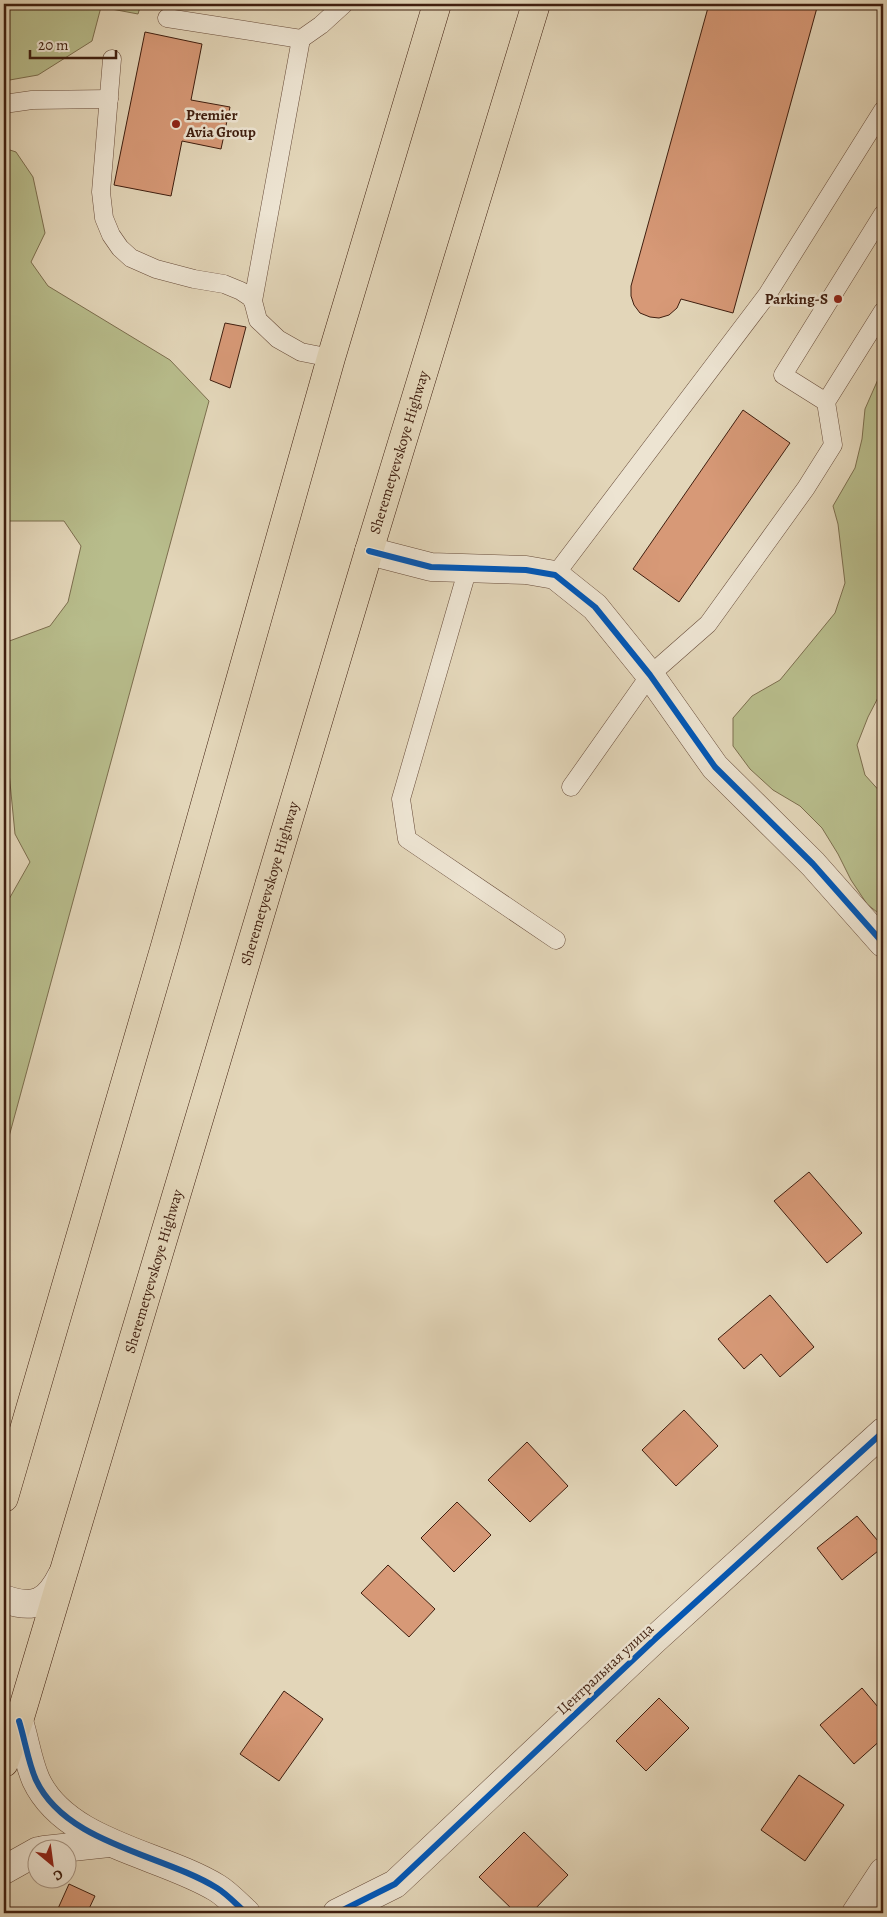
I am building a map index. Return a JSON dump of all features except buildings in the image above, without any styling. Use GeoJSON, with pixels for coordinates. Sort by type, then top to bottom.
{"type":"FeatureCollection","features":[{"type":"Feature","properties":{"kind":"main road"},"geometry":{"type":"LineString","coordinates":[[4,1498],[168,936],[331,358],[437,4]]}},
{"type":"Feature","properties":{"kind":"main road","name":"Sheremetyevskoye Highway"},"geometry":{"type":"LineString","coordinates":[[4,1763],[19,1721],[369,551],[536,4]]}},
{"type":"Feature","properties":{"kind":"street"},"geometry":{"type":"LineString","coordinates":[[369,551],[431,567],[526,570],[555,575],[595,607],[650,675],[715,767],[813,864],[883,943]]}},
{"type":"Feature","properties":{"kind":"street","name":"Центральная улица"},"geometry":{"type":"LineString","coordinates":[[337,1913],[395,1884],[654,1640],[883,1432]]}},
{"type":"Feature","properties":{"kind":"street"},"geometry":{"type":"LineString","coordinates":[[4,1599],[20,1605],[38,1602],[54,1592],[62,1575]]}},
{"type":"Feature","properties":{"kind":"street"},"geometry":{"type":"LineString","coordinates":[[19,1721],[36,1780],[52,1803],[70,1820],[109,1843],[154,1859],[218,1888],[246,1913]]}},
{"type":"Feature","properties":{"kind":"street"},"geometry":{"type":"LineString","coordinates":[[78,1846],[109,1843]]}},
{"type":"Feature","properties":{"kind":"street"},"geometry":{"type":"LineString","coordinates":[[4,1870],[28,1857]]}},
{"type":"Feature","properties":{"kind":"street"},"geometry":{"type":"LineString","coordinates":[[856,1913],[883,1872]]}},
{"type":"Feature","properties":{"kind":"lane"},"geometry":{"type":"LineString","coordinates":[[166,18],[301,39],[321,25],[344,4]]}},
{"type":"Feature","properties":{"kind":"lane"},"geometry":{"type":"LineString","coordinates":[[301,39],[253,301],[258,320],[278,339],[301,352],[331,358]]}},
{"type":"Feature","properties":{"kind":"lane"},"geometry":{"type":"LineString","coordinates":[[112,59],[101,192],[104,218],[112,235],[120,248],[131,258],[156,269],[194,279],[224,284],[240,291],[253,301]]}},
{"type":"Feature","properties":{"kind":"lane"},"geometry":{"type":"LineString","coordinates":[[4,104],[32,100],[109,99]]}},
{"type":"Feature","properties":{"kind":"lane"},"geometry":{"type":"LineString","coordinates":[[555,575],[767,295],[883,110]]}},
{"type":"Feature","properties":{"kind":"lane"},"geometry":{"type":"LineString","coordinates":[[826,402],[783,375],[883,214]]}},
{"type":"Feature","properties":{"kind":"lane"},"geometry":{"type":"LineString","coordinates":[[570,786],[650,675],[708,624],[824,459],[833,445],[826,402],[883,311]]}},
{"type":"Feature","properties":{"kind":"lane"},"geometry":{"type":"LineString","coordinates":[[468,568],[401,799],[407,839],[556,940]]}},
{"type":"Feature","properties":{"kind":"green space"},"geometry":{"type":"Polygon","coordinates":[[[4,4],[141,4],[138,14],[101,7],[92,41],[38,75],[4,81],[4,4]]]}},
{"type":"Feature","properties":{"kind":"green space"},"geometry":{"type":"Polygon","coordinates":[[[4,148],[16,152],[33,177],[45,233],[31,262],[48,286],[170,360],[209,401],[4,1155],[4,908],[30,862],[15,834],[4,721],[4,643],[50,626],[68,602],[81,546],[64,521],[4,521],[4,148]]]}},
{"type":"Feature","properties":{"kind":"green space"},"geometry":{"type":"Polygon","coordinates":[[[883,368],[883,688],[868,717],[857,745],[865,775],[883,795],[883,917],[867,904],[851,880],[822,828],[800,806],[773,790],[750,769],[733,746],[733,718],[752,696],[780,680],[835,613],[845,583],[838,524],[833,506],[855,468],[862,439],[865,409],[883,368]]]}},
{"type":"Feature","properties":{"kind":"cycle path"},"geometry":{"type":"LineString","coordinates":[[369,551],[431,567],[526,570],[555,575],[595,607],[650,675],[715,767],[813,864],[883,943]]}},
{"type":"Feature","properties":{"kind":"cycle path"},"geometry":{"type":"LineString","coordinates":[[337,1913],[395,1884],[654,1640],[883,1432]]}},
{"type":"Feature","properties":{"kind":"cycle path"},"geometry":{"type":"LineString","coordinates":[[19,1721],[36,1780],[50,1802],[69,1819],[117,1845],[195,1876],[217,1888],[246,1913]]}},
{"type":"Feature","properties":{"kind":"place","name":"Premier Avia Group"},"geometry":{"type":"Point","coordinates":[176,124]}},
{"type":"Feature","properties":{"kind":"place","name":"Parking-S"},"geometry":{"type":"Point","coordinates":[838,299]}}]}
